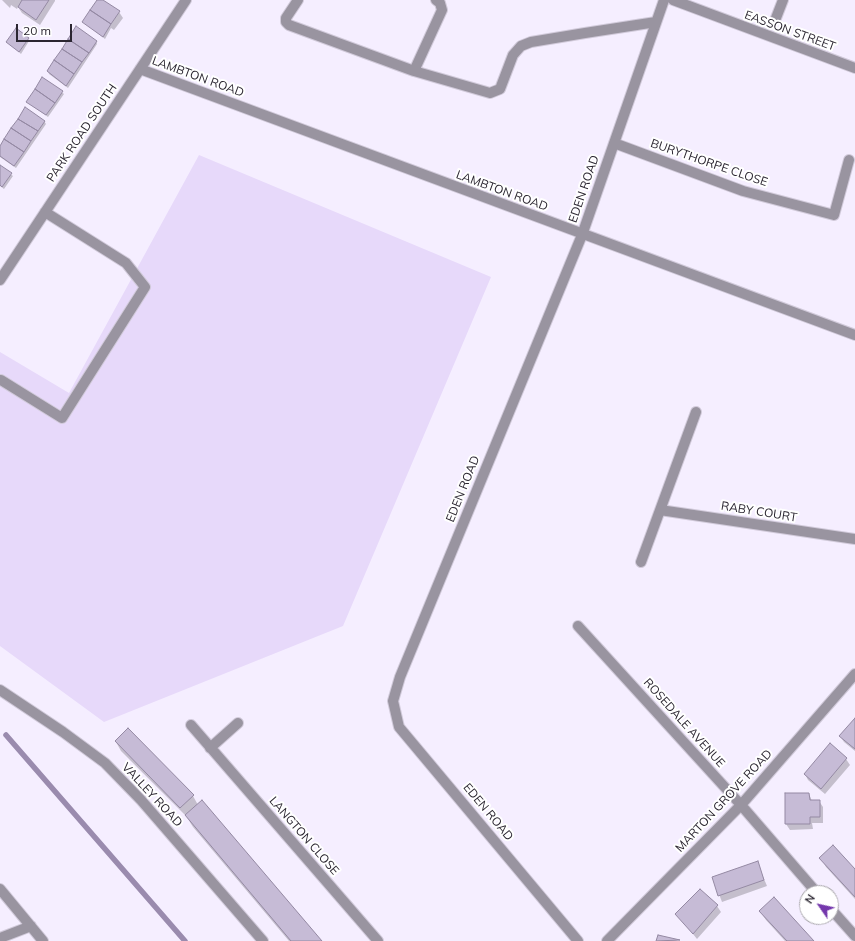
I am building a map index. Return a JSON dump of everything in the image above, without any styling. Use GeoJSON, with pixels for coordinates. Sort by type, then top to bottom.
{"type":"FeatureCollection","features":[{"type":"Feature","properties":{"kind":"street","name":"PARK ROAD SOUTH"},"geometry":{"type":"LineString","coordinates":[[0,280],[186,0]]}},
{"type":"Feature","properties":{"kind":"street"},"geometry":{"type":"LineString","coordinates":[[298,0],[286,18],[286,22],[289,25],[414,70],[486,92],[496,92],[500,89],[514,55],[522,46],[531,42],[656,22]]}},
{"type":"Feature","properties":{"kind":"street"},"geometry":{"type":"LineString","coordinates":[[414,70],[442,10],[440,3],[436,0]]}},
{"type":"Feature","properties":{"kind":"street","name":"EDEN ROAD"},"geometry":{"type":"LineString","coordinates":[[578,941],[399,726],[393,701],[400,676],[582,235],[664,0]]}},
{"type":"Feature","properties":{"kind":"street","name":"EASSON STREET"},"geometry":{"type":"LineString","coordinates":[[673,0],[855,68]]}},
{"type":"Feature","properties":{"kind":"street"},"geometry":{"type":"LineString","coordinates":[[776,18],[783,0]]}},
{"type":"Feature","properties":{"kind":"street","name":"LAMBTON ROAD"},"geometry":{"type":"LineString","coordinates":[[140,69],[582,235],[855,335]]}},
{"type":"Feature","properties":{"kind":"street","name":"BURYTHORPE CLOSE"},"geometry":{"type":"LineString","coordinates":[[614,143],[743,191],[834,215],[849,160]]}},
{"type":"Feature","properties":{"kind":"street"},"geometry":{"type":"LineString","coordinates":[[1,380],[62,418],[145,287],[126,263],[45,212]]}},
{"type":"Feature","properties":{"kind":"street"},"geometry":{"type":"LineString","coordinates":[[641,562],[696,412]]}},
{"type":"Feature","properties":{"kind":"street","name":"RABY COURT"},"geometry":{"type":"LineString","coordinates":[[660,510],[855,540]]}},
{"type":"Feature","properties":{"kind":"street","name":"ROSEDALE AVENUE"},"geometry":{"type":"LineString","coordinates":[[578,626],[741,805],[810,885]]}},
{"type":"Feature","properties":{"kind":"street","name":"MARTON GROVE ROAD"},"geometry":{"type":"LineString","coordinates":[[607,941],[741,805],[855,674]]}},
{"type":"Feature","properties":{"kind":"street","name":"VALLEY ROAD"},"geometry":{"type":"LineString","coordinates":[[0,690],[63,732],[105,764],[140,800],[263,941]]}},
{"type":"Feature","properties":{"kind":"street"},"geometry":{"type":"LineString","coordinates":[[210,748],[238,723]]}},
{"type":"Feature","properties":{"kind":"street","name":"LANGTON CLOSE"},"geometry":{"type":"LineString","coordinates":[[191,725],[378,941]]}},
{"type":"Feature","properties":{"kind":"street"},"geometry":{"type":"LineString","coordinates":[[0,889],[43,941]]}},
{"type":"Feature","properties":{"kind":"street"},"geometry":{"type":"LineString","coordinates":[[839,918],[855,936]]}},
{"type":"Feature","properties":{"kind":"street"},"geometry":{"type":"LineString","coordinates":[[0,938],[31,926]]}},
{"type":"Feature","properties":{"kind":"shaded area"},"geometry":{"type":"Polygon","coordinates":[[[199,155],[491,277],[343,626],[104,722],[0,646],[0,352],[69,393],[199,155]]]}},
{"type":"Feature","properties":{"kind":"building"},"geometry":{"type":"Polygon","coordinates":[[[22,0],[49,0],[36,20],[18,7],[22,0]]]}},
{"type":"Feature","properties":{"kind":"building"},"geometry":{"type":"Polygon","coordinates":[[[97,0],[103,0],[120,11],[111,24],[90,10],[97,0]]]}},
{"type":"Feature","properties":{"kind":"building"},"geometry":{"type":"Polygon","coordinates":[[[90,10],[111,24],[103,37],[82,22],[90,10]]]}},
{"type":"Feature","properties":{"kind":"building"},"geometry":{"type":"Polygon","coordinates":[[[76,26],[97,41],[89,53],[68,39],[76,26]]]}},
{"type":"Feature","properties":{"kind":"building"},"geometry":{"type":"Polygon","coordinates":[[[16,28],[29,38],[19,52],[6,42],[16,28]]]}},
{"type":"Feature","properties":{"kind":"building"},"geometry":{"type":"Polygon","coordinates":[[[68,39],[89,53],[82,62],[62,49],[68,39]]]}},
{"type":"Feature","properties":{"kind":"building"},"geometry":{"type":"Polygon","coordinates":[[[62,49],[82,62],[74,74],[54,60],[62,49]]]}},
{"type":"Feature","properties":{"kind":"building"},"geometry":{"type":"Polygon","coordinates":[[[54,60],[74,74],[66,86],[47,71],[54,60]]]}},
{"type":"Feature","properties":{"kind":"building"},"geometry":{"type":"Polygon","coordinates":[[[42,77],[63,91],[55,103],[35,89],[42,77]]]}},
{"type":"Feature","properties":{"kind":"building"},"geometry":{"type":"Polygon","coordinates":[[[35,89],[55,103],[46,115],[26,102],[35,89]]]}},
{"type":"Feature","properties":{"kind":"building"},"geometry":{"type":"Polygon","coordinates":[[[25,107],[45,121],[38,131],[18,119],[25,107]]]}},
{"type":"Feature","properties":{"kind":"building"},"geometry":{"type":"Polygon","coordinates":[[[18,119],[38,131],[31,141],[11,128],[18,119]]]}},
{"type":"Feature","properties":{"kind":"building"},"geometry":{"type":"Polygon","coordinates":[[[11,128],[31,141],[24,152],[4,139],[11,128]]]}},
{"type":"Feature","properties":{"kind":"building"},"geometry":{"type":"Polygon","coordinates":[[[4,139],[24,152],[14,166],[0,156],[0,146],[4,139]]]}},
{"type":"Feature","properties":{"kind":"building"},"geometry":{"type":"Polygon","coordinates":[[[0,165],[12,173],[2,187],[0,185],[0,165]]]}},
{"type":"Feature","properties":{"kind":"building"},"geometry":{"type":"Polygon","coordinates":[[[855,718],[855,749],[839,736],[855,718]]]}},
{"type":"Feature","properties":{"kind":"building"},"geometry":{"type":"Polygon","coordinates":[[[128,728],[194,795],[180,808],[115,741],[128,728]]]}},
{"type":"Feature","properties":{"kind":"building"},"geometry":{"type":"Polygon","coordinates":[[[830,743],[847,758],[821,789],[804,774],[830,743]]]}},
{"type":"Feature","properties":{"kind":"building"},"geometry":{"type":"Polygon","coordinates":[[[785,793],[809,793],[810,800],[820,800],[820,817],[810,817],[810,824],[785,824],[785,793]]]}},
{"type":"Feature","properties":{"kind":"building"},"geometry":{"type":"Polygon","coordinates":[[[202,800],[322,941],[291,941],[185,815],[202,800]]]}},
{"type":"Feature","properties":{"kind":"building"},"geometry":{"type":"Polygon","coordinates":[[[833,845],[855,869],[855,897],[819,858],[833,845]]]}},
{"type":"Feature","properties":{"kind":"building"},"geometry":{"type":"Polygon","coordinates":[[[758,861],[764,880],[718,896],[712,877],[758,861]]]}},
{"type":"Feature","properties":{"kind":"building"},"geometry":{"type":"Polygon","coordinates":[[[700,889],[718,905],[693,934],[675,914],[700,889]]]}},
{"type":"Feature","properties":{"kind":"building"},"geometry":{"type":"Polygon","coordinates":[[[774,897],[814,941],[787,941],[759,911],[774,897]]]}},
{"type":"Feature","properties":{"kind":"building"},"geometry":{"type":"Polygon","coordinates":[[[658,935],[680,940],[656,941],[658,935]]]}},
{"type":"Feature","properties":{"kind":"waterway"},"geometry":{"type":"LineString","coordinates":[[6,735],[185,941]]}}]}
